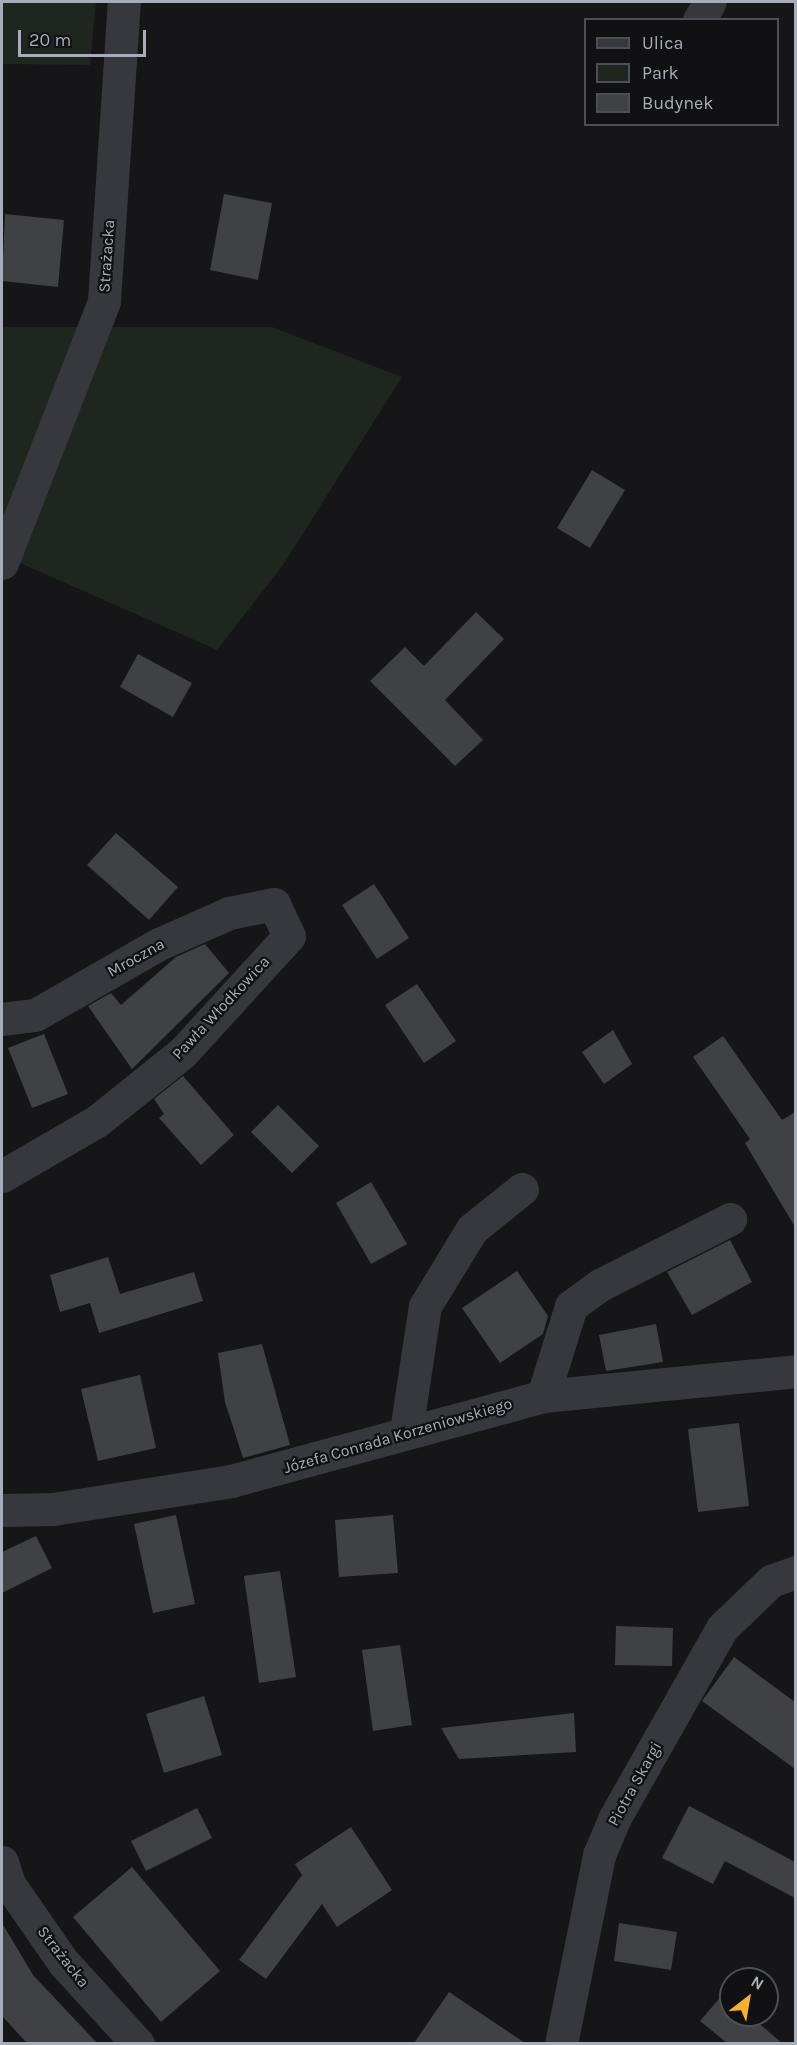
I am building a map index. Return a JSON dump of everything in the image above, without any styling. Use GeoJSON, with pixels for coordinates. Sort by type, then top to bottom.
{"type":"FeatureCollection","features":[{"type":"Feature","properties":{"kind":"street","name":"Strażacka"},"geometry":{"type":"LineString","coordinates":[[2,563],[104,301],[124,2]]}},
{"type":"Feature","properties":{"kind":"street"},"geometry":{"type":"LineString","coordinates":[[700,18],[710,2]]}},
{"type":"Feature","properties":{"kind":"street","name":"Mroczna"},"geometry":{"type":"LineString","coordinates":[[2,1019],[35,1016],[159,944],[230,912],[274,904]]}},
{"type":"Feature","properties":{"kind":"street","name":"Pawła Włodkowica"},"geometry":{"type":"LineString","coordinates":[[2,1176],[97,1121],[182,1053],[289,936],[274,904]]}},
{"type":"Feature","properties":{"kind":"street"},"geometry":{"type":"LineString","coordinates":[[406,1431],[425,1306],[472,1229],[522,1189]]}},
{"type":"Feature","properties":{"kind":"street"},"geometry":{"type":"LineString","coordinates":[[543,1396],[572,1306],[600,1285],[730,1219]]}},
{"type":"Feature","properties":{"kind":"street","name":"Józefa Conrada Korzeniowskiego"},"geometry":{"type":"LineString","coordinates":[[2,1510],[53,1509],[231,1481],[333,1457],[406,1431],[543,1396],[795,1371]]}},
{"type":"Feature","properties":{"kind":"street","name":"Piotra Skargi"},"geometry":{"type":"LineString","coordinates":[[561,2043],[599,1855],[614,1818],[723,1628],[771,1581],[795,1572]]}},
{"type":"Feature","properties":{"kind":"street","name":"Strażacka"},"geometry":{"type":"LineString","coordinates":[[2,1862],[9,1884],[64,1963],[138,2043]]}},
{"type":"Feature","properties":{"kind":"green space"},"geometry":{"type":"Polygon","coordinates":[[[2,2],[96,2],[90,65],[2,64],[2,2]]]}},
{"type":"Feature","properties":{"kind":"green space"},"geometry":{"type":"Polygon","coordinates":[[[2,327],[272,327],[402,377],[283,565],[217,650],[2,555],[2,327]]]}},
{"type":"Feature","properties":{"kind":"building"},"geometry":{"type":"Polygon","coordinates":[[[224,194],[272,203],[258,280],[210,270],[224,194]]]}},
{"type":"Feature","properties":{"kind":"building"},"geometry":{"type":"Polygon","coordinates":[[[5,214],[64,220],[58,287],[2,281],[5,214]]]}},
{"type":"Feature","properties":{"kind":"building"},"geometry":{"type":"Polygon","coordinates":[[[592,470],[625,490],[590,548],[557,528],[592,470]]]}},
{"type":"Feature","properties":{"kind":"building"},"geometry":{"type":"Polygon","coordinates":[[[476,612],[504,639],[445,700],[483,740],[455,766],[370,681],[405,647],[424,666],[476,612]]]}},
{"type":"Feature","properties":{"kind":"building"},"geometry":{"type":"Polygon","coordinates":[[[138,654],[192,683],[173,717],[120,687],[138,654]]]}},
{"type":"Feature","properties":{"kind":"building"},"geometry":{"type":"Polygon","coordinates":[[[116,833],[178,887],[149,920],[87,865],[116,833]]]}},
{"type":"Feature","properties":{"kind":"building"},"geometry":{"type":"Polygon","coordinates":[[[374,884],[409,938],[377,959],[342,905],[374,884]]]}},
{"type":"Feature","properties":{"kind":"building"},"geometry":{"type":"Polygon","coordinates":[[[205,944],[229,973],[132,1069],[88,1006],[111,993],[121,1005],[176,957],[205,944]]]}},
{"type":"Feature","properties":{"kind":"building"},"geometry":{"type":"Polygon","coordinates":[[[417,984],[456,1041],[424,1063],[385,1005],[417,984]]]}},
{"type":"Feature","properties":{"kind":"building"},"geometry":{"type":"Polygon","coordinates":[[[613,1030],[632,1064],[604,1084],[582,1052],[613,1030]]]}},
{"type":"Feature","properties":{"kind":"building"},"geometry":{"type":"Polygon","coordinates":[[[44,1034],[68,1094],[32,1108],[8,1048],[44,1034]]]}},
{"type":"Feature","properties":{"kind":"building"},"geometry":{"type":"Polygon","coordinates":[[[723,1036],[782,1120],[795,1112],[795,1227],[745,1143],[750,1139],[693,1057],[723,1036]]]}},
{"type":"Feature","properties":{"kind":"building"},"geometry":{"type":"Polygon","coordinates":[[[183,1076],[234,1135],[201,1165],[159,1118],[164,1114],[154,1099],[183,1076]]]}},
{"type":"Feature","properties":{"kind":"building"},"geometry":{"type":"Polygon","coordinates":[[[278,1105],[319,1146],[292,1173],[251,1132],[278,1105]]]}},
{"type":"Feature","properties":{"kind":"building"},"geometry":{"type":"Polygon","coordinates":[[[371,1182],[407,1244],[371,1264],[336,1203],[371,1182]]]}},
{"type":"Feature","properties":{"kind":"building"},"geometry":{"type":"Polygon","coordinates":[[[730,1240],[752,1282],[692,1315],[667,1272],[730,1240]]]}},
{"type":"Feature","properties":{"kind":"building"},"geometry":{"type":"Polygon","coordinates":[[[108,1257],[120,1294],[194,1272],[203,1301],[99,1333],[90,1303],[60,1312],[50,1275],[108,1257]]]}},
{"type":"Feature","properties":{"kind":"building"},"geometry":{"type":"Polygon","coordinates":[[[517,1271],[548,1316],[543,1334],[500,1363],[462,1308],[517,1271]]]}},
{"type":"Feature","properties":{"kind":"building"},"geometry":{"type":"Polygon","coordinates":[[[656,1324],[663,1362],[606,1371],[599,1335],[656,1324]]]}},
{"type":"Feature","properties":{"kind":"building"},"geometry":{"type":"Polygon","coordinates":[[[262,1344],[290,1445],[243,1458],[225,1402],[218,1353],[262,1344]]]}},
{"type":"Feature","properties":{"kind":"building"},"geometry":{"type":"Polygon","coordinates":[[[140,1375],[156,1448],[98,1461],[81,1389],[140,1375]]]}},
{"type":"Feature","properties":{"kind":"building"},"geometry":{"type":"Polygon","coordinates":[[[739,1423],[749,1506],[698,1512],[688,1429],[739,1423]]]}},
{"type":"Feature","properties":{"kind":"building"},"geometry":{"type":"Polygon","coordinates":[[[176,1515],[195,1604],[153,1613],[134,1524],[176,1515]]]}},
{"type":"Feature","properties":{"kind":"building"},"geometry":{"type":"Polygon","coordinates":[[[393,1515],[398,1573],[339,1577],[335,1520],[393,1515]]]}},
{"type":"Feature","properties":{"kind":"building"},"geometry":{"type":"Polygon","coordinates":[[[36,1536],[52,1568],[2,1593],[2,1552],[36,1536]]]}},
{"type":"Feature","properties":{"kind":"building"},"geometry":{"type":"Polygon","coordinates":[[[280,1571],[296,1677],[259,1683],[244,1576],[280,1571]]]}},
{"type":"Feature","properties":{"kind":"building"},"geometry":{"type":"Polygon","coordinates":[[[616,1626],[673,1628],[672,1666],[615,1665],[616,1626]]]}},
{"type":"Feature","properties":{"kind":"building"},"geometry":{"type":"Polygon","coordinates":[[[400,1645],[412,1725],[373,1731],[362,1650],[400,1645]]]}},
{"type":"Feature","properties":{"kind":"building"},"geometry":{"type":"Polygon","coordinates":[[[734,1657],[795,1702],[795,1769],[702,1701],[734,1657]]]}},
{"type":"Feature","properties":{"kind":"building"},"geometry":{"type":"Polygon","coordinates":[[[204,1696],[222,1755],[164,1773],[146,1714],[204,1696]]]}},
{"type":"Feature","properties":{"kind":"building"},"geometry":{"type":"Polygon","coordinates":[[[574,1713],[576,1752],[459,1759],[441,1728],[574,1713]]]}},
{"type":"Feature","properties":{"kind":"building"},"geometry":{"type":"Polygon","coordinates":[[[689,1806],[795,1862],[795,1898],[725,1861],[713,1884],[662,1858],[689,1806]]]}},
{"type":"Feature","properties":{"kind":"building"},"geometry":{"type":"Polygon","coordinates":[[[197,1808],[212,1838],[146,1871],[131,1841],[197,1808]]]}},
{"type":"Feature","properties":{"kind":"building"},"geometry":{"type":"Polygon","coordinates":[[[351,1827],[392,1890],[337,1927],[322,1904],[266,1979],[239,1960],[302,1875],[295,1864],[351,1827]]]}},
{"type":"Feature","properties":{"kind":"building"},"geometry":{"type":"Polygon","coordinates":[[[132,1867],[220,1971],[161,2022],[73,1917],[132,1867]]]}},
{"type":"Feature","properties":{"kind":"building"},"geometry":{"type":"Polygon","coordinates":[[[2,1923],[33,1975],[97,2043],[27,2043],[2,2016],[2,1923]]]}},
{"type":"Feature","properties":{"kind":"building"},"geometry":{"type":"Polygon","coordinates":[[[619,1923],[677,1932],[671,1970],[614,1961],[619,1923]]]}},
{"type":"Feature","properties":{"kind":"building"},"geometry":{"type":"Polygon","coordinates":[[[449,1992],[525,2043],[414,2043],[449,1992]]]}},
{"type":"Feature","properties":{"kind":"building"},"geometry":{"type":"Polygon","coordinates":[[[719,1999],[719,2027],[763,2027],[782,2043],[727,2043],[700,2021],[719,1999]]]}}]}
